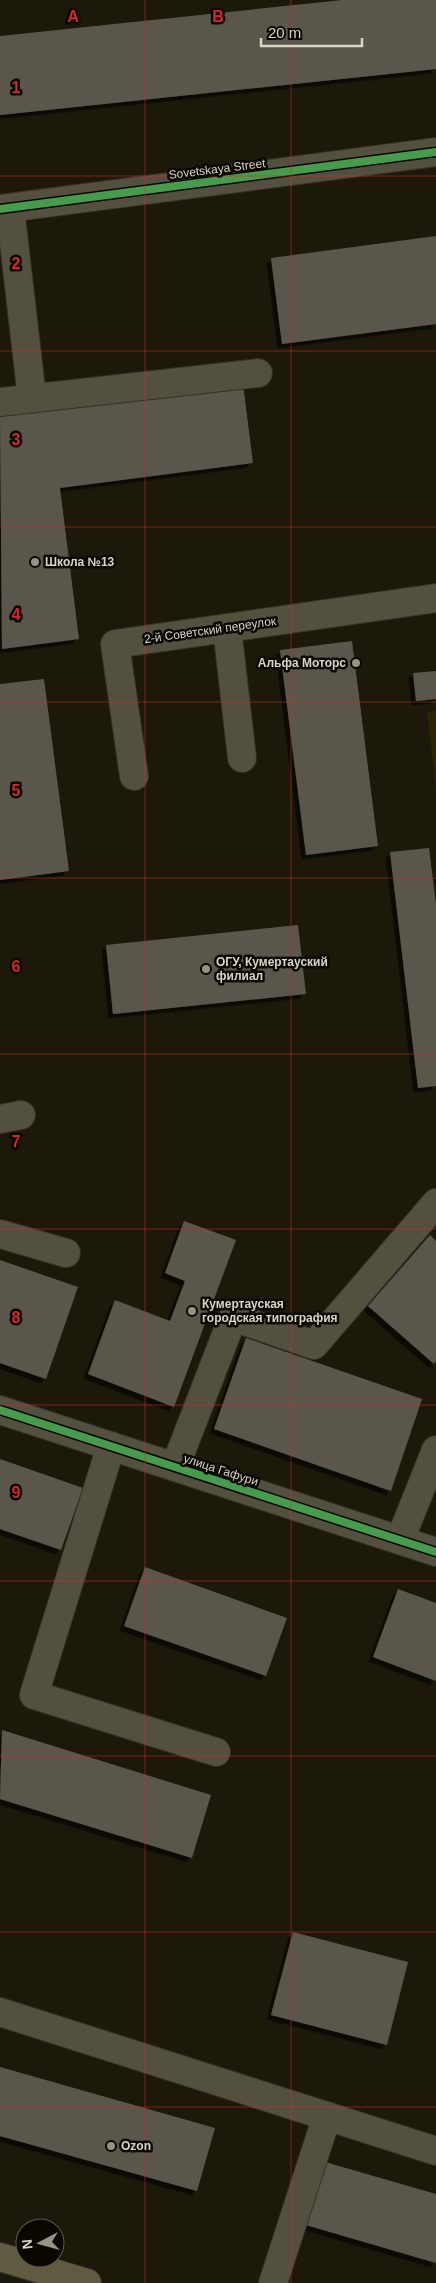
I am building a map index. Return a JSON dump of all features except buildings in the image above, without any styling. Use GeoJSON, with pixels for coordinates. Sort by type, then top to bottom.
{"type":"FeatureCollection","features":[{"type":"Feature","properties":{"kind":"main road"},"geometry":{"type":"LineString","coordinates":[[0,2257],[87,2283]]}},
{"type":"Feature","properties":{"kind":"street","name":"Sovetskaya Street"},"geometry":{"type":"LineString","coordinates":[[5,208],[436,152]]}},
{"type":"Feature","properties":{"kind":"street"},"geometry":{"type":"LineString","coordinates":[[5,208],[32,398]]}},
{"type":"Feature","properties":{"kind":"street"},"geometry":{"type":"LineString","coordinates":[[0,402],[258,373]]}},
{"type":"Feature","properties":{"kind":"street","name":"2-й Советский переулок"},"geometry":{"type":"LineString","coordinates":[[134,776],[115,644],[436,598]]}},
{"type":"Feature","properties":{"kind":"street"},"geometry":{"type":"LineString","coordinates":[[227,628],[242,758]]}},
{"type":"Feature","properties":{"kind":"street"},"geometry":{"type":"LineString","coordinates":[[175,1467],[232,1317],[314,1345],[436,1203]]}},
{"type":"Feature","properties":{"kind":"street"},"geometry":{"type":"LineString","coordinates":[[0,1234],[66,1253]]}},
{"type":"Feature","properties":{"kind":"street","name":"улица Гафури"},"geometry":{"type":"LineString","coordinates":[[0,1410],[436,1552]]}},
{"type":"Feature","properties":{"kind":"street"},"geometry":{"type":"LineString","coordinates":[[111,1446],[34,1695],[216,1752]]}},
{"type":"Feature","properties":{"kind":"street"},"geometry":{"type":"LineString","coordinates":[[400,1540],[436,1450]]}},
{"type":"Feature","properties":{"kind":"street"},"geometry":{"type":"LineString","coordinates":[[0,2012],[436,2151]]}},
{"type":"Feature","properties":{"kind":"street"},"geometry":{"type":"LineString","coordinates":[[273,2283],[327,2116]]}},
{"type":"Feature","properties":{"kind":"shaded area"},"geometry":{"type":"Polygon","coordinates":[[[436,711],[436,789],[427,712],[436,711]]]}},
{"type":"Feature","properties":{"kind":"cycle path"},"geometry":{"type":"LineString","coordinates":[[0,209],[436,152]]}},
{"type":"Feature","properties":{"kind":"cycle path"},"geometry":{"type":"LineString","coordinates":[[0,1410],[436,1552]]}},
{"type":"Feature","properties":{"kind":"place","name":"Школа №13"},"geometry":{"type":"Point","coordinates":[35,562]}},
{"type":"Feature","properties":{"kind":"place","name":"Альфа Моторс"},"geometry":{"type":"Point","coordinates":[356,663]}},
{"type":"Feature","properties":{"kind":"place","name":"ОГУ, Кумертауский филиал"},"geometry":{"type":"Point","coordinates":[206,969]}},
{"type":"Feature","properties":{"kind":"place","name":"Кумертауская городская типография"},"geometry":{"type":"Point","coordinates":[192,1311]}},
{"type":"Feature","properties":{"kind":"place","name":"Ozon"},"geometry":{"type":"Point","coordinates":[111,2146]}}]}
